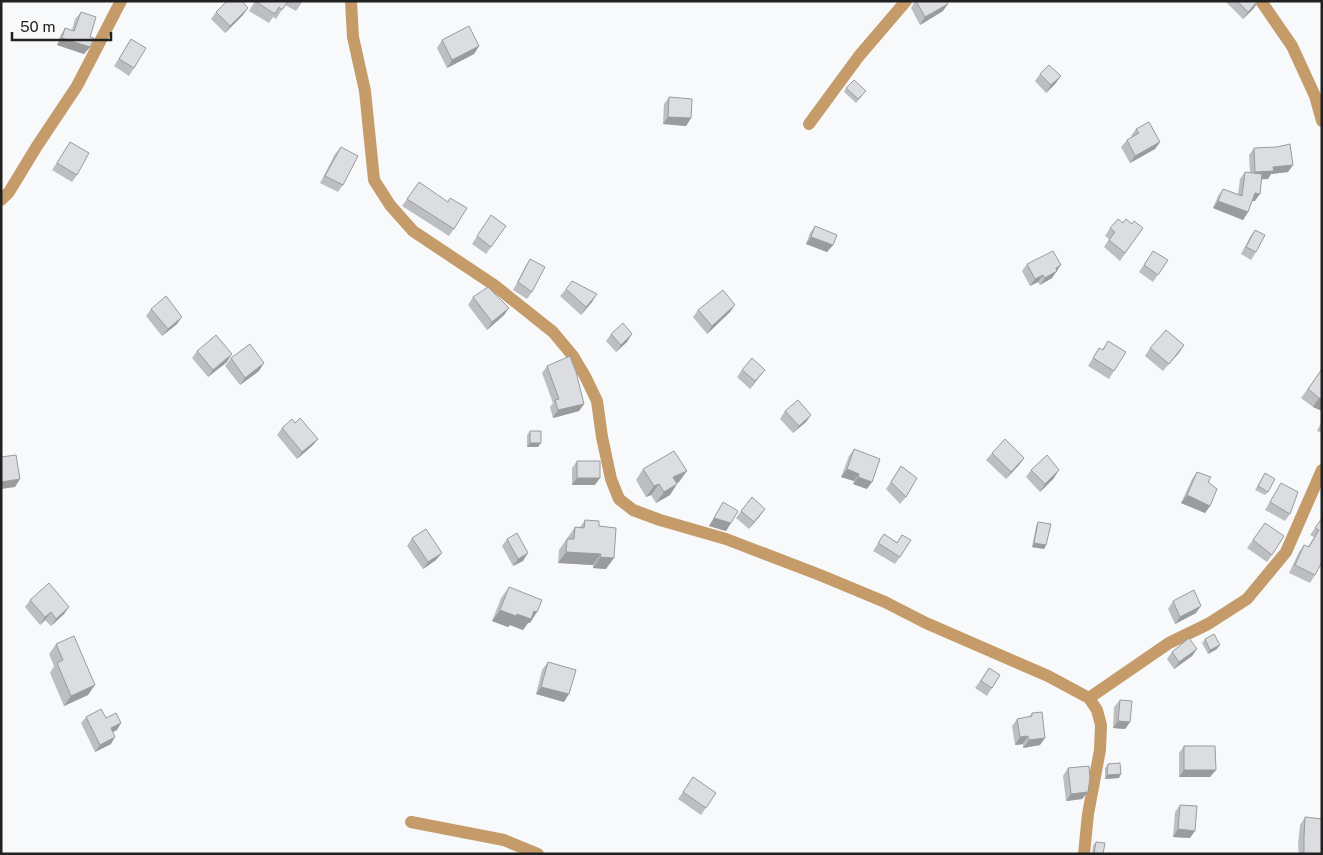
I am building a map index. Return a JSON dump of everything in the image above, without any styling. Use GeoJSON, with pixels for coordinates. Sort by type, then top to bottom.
{"type":"FeatureCollection","features":[{"type":"Feature","properties":{"kind":"street"},"geometry":{"type":"LineString","coordinates":[[1,200],[9,192],[77,86],[121,1]]}},
{"type":"Feature","properties":{"kind":"street"},"geometry":{"type":"LineString","coordinates":[[351,1],[353,37],[365,91],[374,180],[390,205],[413,232],[494,285],[553,332],[572,356],[585,376],[597,401],[611,479],[619,499],[633,510],[660,520],[726,539],[885,602],[926,624],[1048,676],[1089,698],[1097,710],[1101,725],[1100,750],[1088,814],[1084,854]]}},
{"type":"Feature","properties":{"kind":"street"},"geometry":{"type":"LineString","coordinates":[[808,124],[859,56],[906,1]]}},
{"type":"Feature","properties":{"kind":"street"},"geometry":{"type":"LineString","coordinates":[[1261,1],[1292,46],[1315,96],[1322,121]]}},
{"type":"Feature","properties":{"kind":"street"},"geometry":{"type":"LineString","coordinates":[[1089,698],[1169,643],[1208,624],[1247,599],[1286,552],[1322,470]]}},
{"type":"Feature","properties":{"kind":"street"},"geometry":{"type":"LineString","coordinates":[[411,822],[504,840],[538,854]]}},
{"type":"Feature","properties":{"kind":"building"},"geometry":{"type":"Polygon","coordinates":[[[227,1],[242,1],[248,8],[230,26],[216,12],[227,1]]]}},
{"type":"Feature","properties":{"kind":"building"},"geometry":{"type":"Polygon","coordinates":[[[288,1],[282,10],[279,7],[275,14],[256,2],[288,1]]]}},
{"type":"Feature","properties":{"kind":"building"},"geometry":{"type":"Polygon","coordinates":[[[916,1],[947,1],[948,4],[925,17],[916,1]]]}},
{"type":"Feature","properties":{"kind":"building"},"geometry":{"type":"Polygon","coordinates":[[[1237,1],[1258,1],[1248,12],[1237,1]]]}},
{"type":"Feature","properties":{"kind":"building"},"geometry":{"type":"Polygon","coordinates":[[[81,12],[96,17],[90,37],[94,38],[90,47],[62,38],[65,28],[74,31],[81,12]]]}},
{"type":"Feature","properties":{"kind":"building"},"geometry":{"type":"Polygon","coordinates":[[[469,26],[479,46],[452,60],[442,40],[469,26]]]}},
{"type":"Feature","properties":{"kind":"building"},"geometry":{"type":"Polygon","coordinates":[[[131,39],[146,48],[134,68],[119,59],[131,39]]]}},
{"type":"Feature","properties":{"kind":"building"},"geometry":{"type":"Polygon","coordinates":[[[1049,65],[1061,76],[1051,85],[1040,74],[1049,65]]]}},
{"type":"Feature","properties":{"kind":"building"},"geometry":{"type":"Polygon","coordinates":[[[854,80],[866,91],[858,99],[846,88],[854,80]]]}},
{"type":"Feature","properties":{"kind":"building"},"geometry":{"type":"Polygon","coordinates":[[[669,97],[692,99],[691,118],[668,117],[669,97]]]}},
{"type":"Feature","properties":{"kind":"building"},"geometry":{"type":"Polygon","coordinates":[[[1149,122],[1160,142],[1135,156],[1127,140],[1139,133],[1136,129],[1149,122]]]}},
{"type":"Feature","properties":{"kind":"building"},"geometry":{"type":"Polygon","coordinates":[[[70,142],[89,153],[77,175],[57,163],[70,142]]]}},
{"type":"Feature","properties":{"kind":"building"},"geometry":{"type":"Polygon","coordinates":[[[1290,144],[1293,165],[1273,167],[1274,171],[1255,172],[1254,148],[1277,147],[1290,144]]]}},
{"type":"Feature","properties":{"kind":"building"},"geometry":{"type":"Polygon","coordinates":[[[341,147],[358,156],[343,185],[325,176],[341,147]]]}},
{"type":"Feature","properties":{"kind":"building"},"geometry":{"type":"Polygon","coordinates":[[[1245,172],[1262,174],[1260,194],[1255,193],[1248,212],[1218,201],[1223,189],[1242,196],[1245,172]]]}},
{"type":"Feature","properties":{"kind":"building"},"geometry":{"type":"Polygon","coordinates":[[[419,182],[448,202],[450,198],[467,208],[454,229],[407,199],[419,182]]]}},
{"type":"Feature","properties":{"kind":"building"},"geometry":{"type":"Polygon","coordinates":[[[491,215],[506,226],[491,247],[477,236],[491,215]]]}},
{"type":"Feature","properties":{"kind":"building"},"geometry":{"type":"Polygon","coordinates":[[[1118,219],[1123,223],[1126,219],[1132,224],[1134,221],[1143,228],[1125,253],[1109,240],[1115,232],[1110,228],[1118,219]]]}},
{"type":"Feature","properties":{"kind":"building"},"geometry":{"type":"Polygon","coordinates":[[[815,226],[837,235],[833,245],[811,237],[815,226]]]}},
{"type":"Feature","properties":{"kind":"building"},"geometry":{"type":"Polygon","coordinates":[[[1255,230],[1265,235],[1256,252],[1246,247],[1255,230]]]}},
{"type":"Feature","properties":{"kind":"building"},"geometry":{"type":"Polygon","coordinates":[[[1053,251],[1061,265],[1056,268],[1057,271],[1045,278],[1043,275],[1035,279],[1027,264],[1053,251]]]}},
{"type":"Feature","properties":{"kind":"building"},"geometry":{"type":"Polygon","coordinates":[[[1153,251],[1168,260],[1158,275],[1144,265],[1153,251]]]}},
{"type":"Feature","properties":{"kind":"building"},"geometry":{"type":"Polygon","coordinates":[[[530,259],[545,267],[532,292],[518,282],[530,259]]]}},
{"type":"Feature","properties":{"kind":"building"},"geometry":{"type":"Polygon","coordinates":[[[572,281],[597,294],[586,307],[566,289],[572,281]]]}},
{"type":"Feature","properties":{"kind":"building"},"geometry":{"type":"Polygon","coordinates":[[[488,287],[509,308],[492,322],[473,297],[488,287]]]}},
{"type":"Feature","properties":{"kind":"building"},"geometry":{"type":"Polygon","coordinates":[[[723,290],[735,305],[712,326],[698,310],[723,290]]]}},
{"type":"Feature","properties":{"kind":"building"},"geometry":{"type":"Polygon","coordinates":[[[166,296],[182,317],[168,329],[151,309],[166,296]]]}},
{"type":"Feature","properties":{"kind":"building"},"geometry":{"type":"Polygon","coordinates":[[[623,323],[632,334],[621,345],[611,334],[623,323]]]}},
{"type":"Feature","properties":{"kind":"building"},"geometry":{"type":"Polygon","coordinates":[[[1166,330],[1184,345],[1169,364],[1150,348],[1166,330]]]}},
{"type":"Feature","properties":{"kind":"building"},"geometry":{"type":"Polygon","coordinates":[[[216,335],[232,354],[213,370],[197,351],[216,335]]]}},
{"type":"Feature","properties":{"kind":"building"},"geometry":{"type":"Polygon","coordinates":[[[1108,341],[1126,352],[1114,371],[1093,358],[1099,348],[1103,350],[1108,341]]]}},
{"type":"Feature","properties":{"kind":"building"},"geometry":{"type":"Polygon","coordinates":[[[250,344],[264,363],[245,378],[231,358],[250,344]]]}},
{"type":"Feature","properties":{"kind":"building"},"geometry":{"type":"Polygon","coordinates":[[[570,356],[584,404],[558,410],[555,400],[559,399],[547,366],[570,356]]]}},
{"type":"Feature","properties":{"kind":"building"},"geometry":{"type":"Polygon","coordinates":[[[752,358],[765,370],[755,381],[742,370],[752,358]]]}},
{"type":"Feature","properties":{"kind":"building"},"geometry":{"type":"Polygon","coordinates":[[[1322,369],[1322,399],[1308,389],[1322,369]]]}},
{"type":"Feature","properties":{"kind":"building"},"geometry":{"type":"Polygon","coordinates":[[[798,400],[811,415],[799,426],[785,411],[798,400]]]}},
{"type":"Feature","properties":{"kind":"building"},"geometry":{"type":"Polygon","coordinates":[[[300,418],[318,439],[302,452],[282,428],[292,419],[295,423],[300,418]]]}},
{"type":"Feature","properties":{"kind":"building"},"geometry":{"type":"Polygon","coordinates":[[[530,431],[541,431],[541,443],[530,443],[530,431]]]}},
{"type":"Feature","properties":{"kind":"building"},"geometry":{"type":"Polygon","coordinates":[[[1005,439],[1024,458],[1011,472],[992,453],[1005,439]]]}},
{"type":"Feature","properties":{"kind":"building"},"geometry":{"type":"Polygon","coordinates":[[[854,449],[880,459],[872,482],[858,477],[859,474],[847,469],[854,449]]]}},
{"type":"Feature","properties":{"kind":"building"},"geometry":{"type":"Polygon","coordinates":[[[674,451],[687,471],[673,477],[677,484],[664,492],[659,484],[654,486],[643,469],[674,451]]]}},
{"type":"Feature","properties":{"kind":"building"},"geometry":{"type":"Polygon","coordinates":[[[16,455],[20,479],[1,482],[1,457],[16,455]]]}},
{"type":"Feature","properties":{"kind":"building"},"geometry":{"type":"Polygon","coordinates":[[[1047,455],[1059,470],[1045,484],[1031,470],[1047,455]]]}},
{"type":"Feature","properties":{"kind":"building"},"geometry":{"type":"Polygon","coordinates":[[[577,461],[600,461],[600,478],[577,478],[577,461]]]}},
{"type":"Feature","properties":{"kind":"building"},"geometry":{"type":"Polygon","coordinates":[[[901,466],[917,478],[906,497],[891,482],[901,466]]]}},
{"type":"Feature","properties":{"kind":"building"},"geometry":{"type":"Polygon","coordinates":[[[1197,472],[1211,477],[1208,482],[1217,489],[1210,506],[1187,495],[1197,472]]]}},
{"type":"Feature","properties":{"kind":"building"},"geometry":{"type":"Polygon","coordinates":[[[1265,473],[1275,479],[1268,492],[1258,486],[1265,473]]]}},
{"type":"Feature","properties":{"kind":"building"},"geometry":{"type":"Polygon","coordinates":[[[1281,483],[1298,492],[1290,514],[1270,502],[1281,483]]]}},
{"type":"Feature","properties":{"kind":"building"},"geometry":{"type":"Polygon","coordinates":[[[752,497],[765,509],[754,522],[741,511],[752,497]]]}},
{"type":"Feature","properties":{"kind":"building"},"geometry":{"type":"Polygon","coordinates":[[[723,502],[738,511],[731,523],[714,518],[723,502]]]}},
{"type":"Feature","properties":{"kind":"building"},"geometry":{"type":"Polygon","coordinates":[[[1322,518],[1322,562],[1315,575],[1295,565],[1304,545],[1309,547],[1319,530],[1315,528],[1322,518]]]}},
{"type":"Feature","properties":{"kind":"building"},"geometry":{"type":"Polygon","coordinates":[[[585,520],[599,521],[599,526],[616,528],[614,558],[600,557],[601,554],[566,552],[567,539],[574,539],[575,527],[584,528],[585,520]]]}},
{"type":"Feature","properties":{"kind":"building"},"geometry":{"type":"Polygon","coordinates":[[[1038,522],[1051,524],[1046,545],[1034,543],[1038,522]]]}},
{"type":"Feature","properties":{"kind":"building"},"geometry":{"type":"Polygon","coordinates":[[[1265,523],[1284,536],[1272,555],[1253,540],[1265,523]]]}},
{"type":"Feature","properties":{"kind":"building"},"geometry":{"type":"Polygon","coordinates":[[[426,529],[442,553],[428,562],[412,538],[426,529]]]}},
{"type":"Feature","properties":{"kind":"building"},"geometry":{"type":"Polygon","coordinates":[[[517,533],[528,553],[518,559],[507,539],[517,533]]]}},
{"type":"Feature","properties":{"kind":"building"},"geometry":{"type":"Polygon","coordinates":[[[884,534],[897,543],[902,535],[911,540],[900,557],[878,543],[884,534]]]}},
{"type":"Feature","properties":{"kind":"building"},"geometry":{"type":"Polygon","coordinates":[[[49,583],[69,607],[56,619],[51,612],[45,617],[30,600],[49,583]]]}},
{"type":"Feature","properties":{"kind":"building"},"geometry":{"type":"Polygon","coordinates":[[[509,587],[542,600],[537,612],[534,611],[531,619],[500,610],[509,587]]]}},
{"type":"Feature","properties":{"kind":"building"},"geometry":{"type":"Polygon","coordinates":[[[1194,590],[1201,606],[1180,617],[1173,601],[1194,590]]]}},
{"type":"Feature","properties":{"kind":"building"},"geometry":{"type":"Polygon","coordinates":[[[1214,634],[1220,645],[1210,650],[1205,639],[1214,634]]]}},
{"type":"Feature","properties":{"kind":"building"},"geometry":{"type":"Polygon","coordinates":[[[74,636],[95,685],[71,696],[57,663],[63,660],[56,644],[74,636]]]}},
{"type":"Feature","properties":{"kind":"building"},"geometry":{"type":"Polygon","coordinates":[[[1189,638],[1197,649],[1179,662],[1172,652],[1189,638]]]}},
{"type":"Feature","properties":{"kind":"building"},"geometry":{"type":"Polygon","coordinates":[[[548,662],[576,670],[569,694],[541,687],[548,662]]]}},
{"type":"Feature","properties":{"kind":"building"},"geometry":{"type":"Polygon","coordinates":[[[989,668],[1000,675],[992,688],[981,681],[989,668]]]}},
{"type":"Feature","properties":{"kind":"building"},"geometry":{"type":"Polygon","coordinates":[[[1120,700],[1132,701],[1130,722],[1118,721],[1120,700]]]}},
{"type":"Feature","properties":{"kind":"building"},"geometry":{"type":"Polygon","coordinates":[[[101,709],[106,718],[116,713],[121,723],[111,728],[115,737],[100,745],[86,717],[101,709]]]}},
{"type":"Feature","properties":{"kind":"building"},"geometry":{"type":"Polygon","coordinates":[[[1042,712],[1045,738],[1029,740],[1028,736],[1020,737],[1017,719],[1032,716],[1032,713],[1042,712]]]}},
{"type":"Feature","properties":{"kind":"building"},"geometry":{"type":"Polygon","coordinates":[[[1184,746],[1215,746],[1216,770],[1184,770],[1184,746]]]}},
{"type":"Feature","properties":{"kind":"building"},"geometry":{"type":"Polygon","coordinates":[[[1120,763],[1121,774],[1107,775],[1108,764],[1120,763]]]}},
{"type":"Feature","properties":{"kind":"building"},"geometry":{"type":"Polygon","coordinates":[[[1089,766],[1088,792],[1071,794],[1068,768],[1089,766]]]}},
{"type":"Feature","properties":{"kind":"building"},"geometry":{"type":"Polygon","coordinates":[[[693,777],[716,793],[706,808],[683,792],[693,777]]]}},
{"type":"Feature","properties":{"kind":"building"},"geometry":{"type":"Polygon","coordinates":[[[1180,805],[1197,806],[1195,831],[1178,829],[1180,805]]]}},
{"type":"Feature","properties":{"kind":"building"},"geometry":{"type":"Polygon","coordinates":[[[1305,817],[1322,819],[1322,854],[1304,854],[1305,817]]]}},
{"type":"Feature","properties":{"kind":"building"},"geometry":{"type":"Polygon","coordinates":[[[1096,842],[1105,843],[1103,854],[1094,853],[1096,842]]]}}]}
